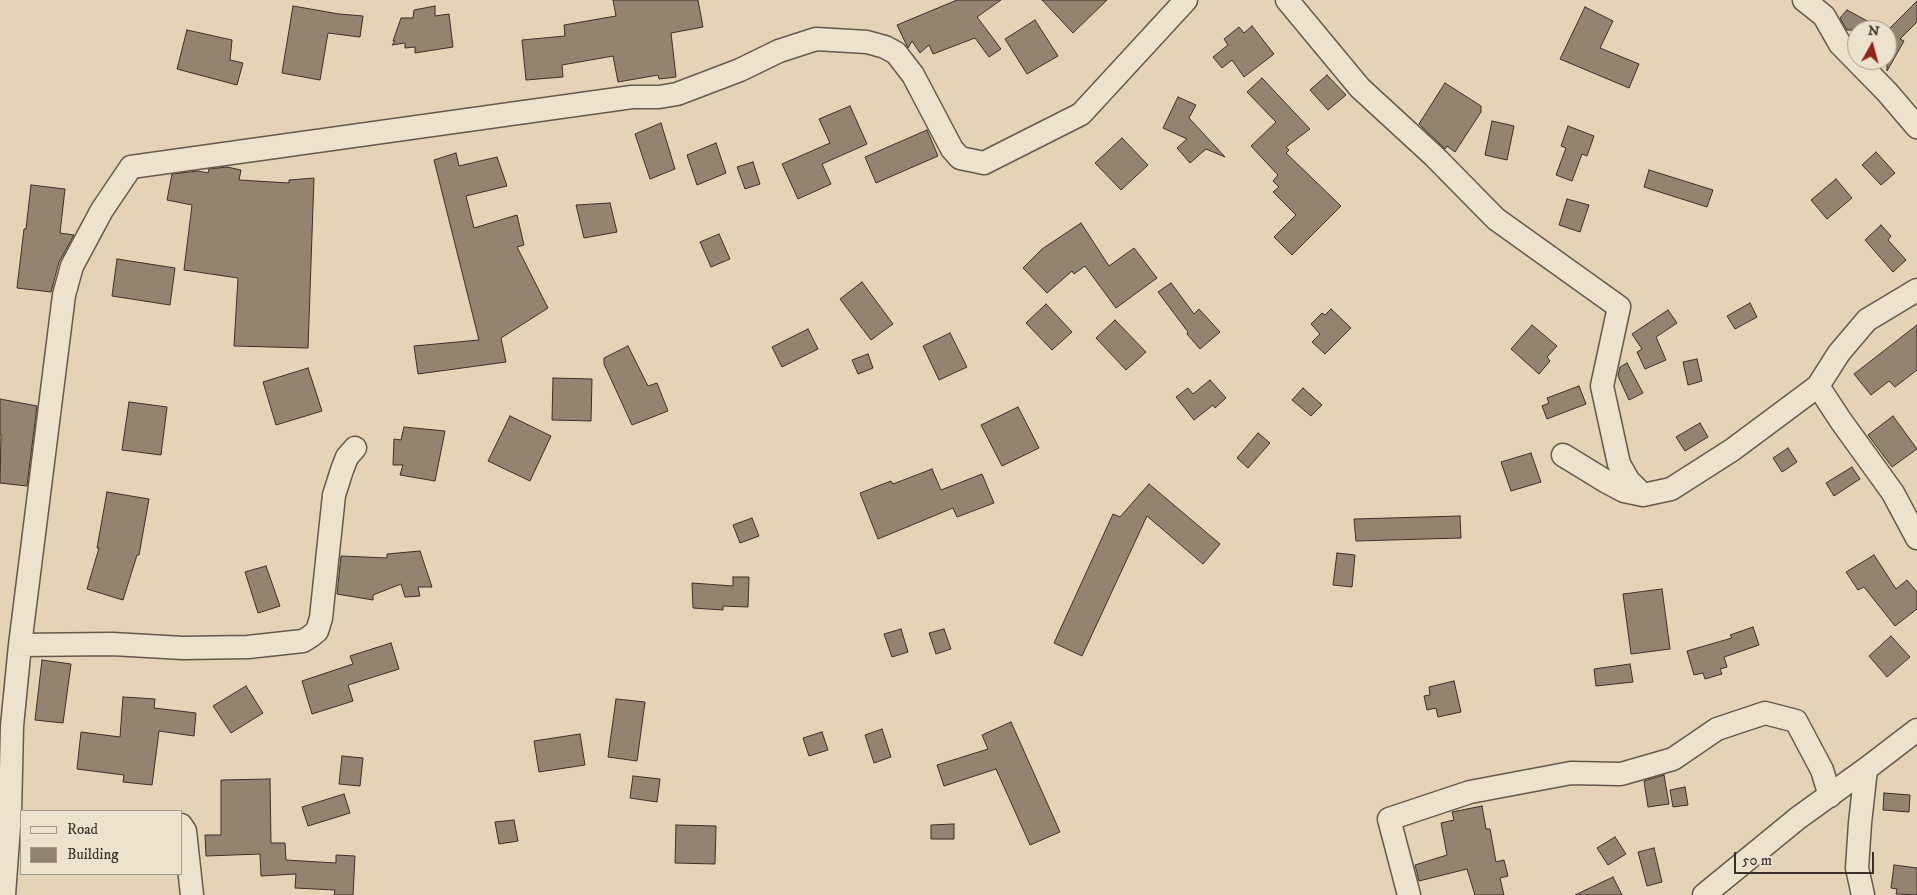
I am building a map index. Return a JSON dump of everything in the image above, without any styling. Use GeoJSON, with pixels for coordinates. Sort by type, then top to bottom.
{"type":"FeatureCollection","features":[{"type":"Feature","properties":{"kind":"street"},"geometry":{"type":"LineString","coordinates":[[4,895],[15,814],[6,725],[20,645],[64,295],[72,266],[102,210],[131,167],[632,97],[659,97],[678,94],[740,70],[780,51],[816,39],[867,42],[885,47],[896,53],[913,75],[952,149],[960,158],[984,163],[1081,114],[1186,0]]}},
{"type":"Feature","properties":{"kind":"street"},"geometry":{"type":"LineString","coordinates":[[1287,0],[1360,88],[1434,156],[1496,219],[1619,307],[1602,386],[1619,464],[1628,480],[1642,495]]}},
{"type":"Feature","properties":{"kind":"street"},"geometry":{"type":"LineString","coordinates":[[1804,0],[1824,8],[1840,44],[1887,92],[1917,127]]}},
{"type":"Feature","properties":{"kind":"street"},"geometry":{"type":"LineString","coordinates":[[1563,455],[1624,491],[1642,495],[1671,489],[1732,450],[1818,386],[1840,353],[1867,320],[1917,290]]}},
{"type":"Feature","properties":{"kind":"street"},"geometry":{"type":"LineString","coordinates":[[1818,386],[1841,422],[1892,493],[1917,538]]}},
{"type":"Feature","properties":{"kind":"street"},"geometry":{"type":"LineString","coordinates":[[20,645],[112,644],[183,648],[248,647],[303,641],[311,636],[319,626],[334,495],[347,457],[355,448]]}},
{"type":"Feature","properties":{"kind":"street"},"geometry":{"type":"LineString","coordinates":[[1409,895],[1389,819],[1470,792],[1571,772],[1621,774],[1673,758],[1717,729],[1765,713],[1796,721],[1822,770],[1830,796]]}},
{"type":"Feature","properties":{"kind":"street"},"geometry":{"type":"LineString","coordinates":[[1704,895],[1798,818],[1917,730]]}},
{"type":"Feature","properties":{"kind":"street"},"geometry":{"type":"LineString","coordinates":[[1863,895],[1857,868],[1866,769]]}},
{"type":"Feature","properties":{"kind":"street"},"geometry":{"type":"LineString","coordinates":[[182,826],[185,831],[192,895]]}},
{"type":"Feature","properties":{"kind":"building"},"geometry":{"type":"Polygon","coordinates":[[[613,0],[698,0],[703,27],[671,33],[676,77],[659,79],[658,75],[618,82],[613,56],[562,65],[563,77],[526,80],[522,40],[565,36],[564,25],[616,16],[613,0]]]}},
{"type":"Feature","properties":{"kind":"building"},"geometry":{"type":"Polygon","coordinates":[[[957,0],[1001,0],[977,17],[1001,49],[989,57],[975,38],[933,54],[929,45],[920,53],[912,41],[908,48],[897,25],[957,0]]]}},
{"type":"Feature","properties":{"kind":"building"},"geometry":{"type":"Polygon","coordinates":[[[1042,0],[1107,0],[1073,33],[1042,0]]]}},
{"type":"Feature","properties":{"kind":"building"},"geometry":{"type":"Polygon","coordinates":[[[1917,1],[1917,22],[1900,39],[1904,41],[1897,53],[1897,21],[1917,1]]]}},
{"type":"Feature","properties":{"kind":"building"},"geometry":{"type":"Polygon","coordinates":[[[293,6],[363,16],[360,37],[328,33],[320,80],[282,73],[293,6]]]}},
{"type":"Feature","properties":{"kind":"building"},"geometry":{"type":"Polygon","coordinates":[[[435,6],[435,16],[449,14],[453,47],[415,53],[415,47],[405,48],[405,43],[392,45],[395,41],[393,41],[401,18],[413,18],[414,10],[435,6]]]}},
{"type":"Feature","properties":{"kind":"building"},"geometry":{"type":"Polygon","coordinates":[[[1585,7],[1613,21],[1600,48],[1639,64],[1629,88],[1560,59],[1585,7]]]}},
{"type":"Feature","properties":{"kind":"building"},"geometry":{"type":"Polygon","coordinates":[[[1847,10],[1866,20],[1847,20],[1847,30],[1840,18],[1847,10]]]}},
{"type":"Feature","properties":{"kind":"building"},"geometry":{"type":"Polygon","coordinates":[[[1035,20],[1058,56],[1027,74],[1005,39],[1035,20]]]}},
{"type":"Feature","properties":{"kind":"building"},"geometry":{"type":"Polygon","coordinates":[[[1252,26],[1274,54],[1244,77],[1232,60],[1222,68],[1213,57],[1228,45],[1224,39],[1239,27],[1244,33],[1252,26]]]}},
{"type":"Feature","properties":{"kind":"building"},"geometry":{"type":"Polygon","coordinates":[[[187,30],[232,40],[230,60],[243,63],[237,85],[177,69],[187,30]]]}},
{"type":"Feature","properties":{"kind":"building"},"geometry":{"type":"Polygon","coordinates":[[[1327,75],[1346,95],[1328,110],[1310,90],[1327,75]]]}},
{"type":"Feature","properties":{"kind":"building"},"geometry":{"type":"Polygon","coordinates":[[[1262,78],[1310,129],[1286,147],[1289,150],[1286,153],[1341,206],[1292,255],[1274,237],[1296,215],[1273,192],[1279,187],[1273,181],[1278,175],[1251,146],[1276,122],[1247,92],[1262,78]]]}},
{"type":"Feature","properties":{"kind":"building"},"geometry":{"type":"Polygon","coordinates":[[[1445,83],[1481,106],[1481,112],[1455,152],[1447,146],[1445,149],[1419,124],[1445,83]]]}},
{"type":"Feature","properties":{"kind":"building"},"geometry":{"type":"Polygon","coordinates":[[[1178,97],[1196,105],[1189,118],[1225,157],[1206,149],[1190,163],[1177,148],[1187,139],[1163,128],[1178,97]]]}},
{"type":"Feature","properties":{"kind":"building"},"geometry":{"type":"Polygon","coordinates":[[[850,106],[867,144],[822,164],[831,184],[798,199],[782,164],[830,143],[819,119],[850,106]]]}},
{"type":"Feature","properties":{"kind":"building"},"geometry":{"type":"Polygon","coordinates":[[[1492,121],[1514,126],[1507,160],[1485,155],[1492,121]]]}},
{"type":"Feature","properties":{"kind":"building"},"geometry":{"type":"Polygon","coordinates":[[[661,123],[675,169],[650,179],[635,134],[661,123]]]}},
{"type":"Feature","properties":{"kind":"building"},"geometry":{"type":"Polygon","coordinates":[[[1568,126],[1594,136],[1587,156],[1582,154],[1572,181],[1556,175],[1566,148],[1561,146],[1568,126]]]}},
{"type":"Feature","properties":{"kind":"building"},"geometry":{"type":"Polygon","coordinates":[[[927,130],[938,156],[876,183],[865,157],[927,130]]]}},
{"type":"Feature","properties":{"kind":"building"},"geometry":{"type":"Polygon","coordinates":[[[1122,138],[1148,165],[1121,190],[1095,163],[1122,138]]]}},
{"type":"Feature","properties":{"kind":"building"},"geometry":{"type":"Polygon","coordinates":[[[716,143],[726,173],[697,185],[687,155],[716,143]]]}},
{"type":"Feature","properties":{"kind":"building"},"geometry":{"type":"Polygon","coordinates":[[[1876,152],[1895,173],[1881,185],[1862,165],[1876,152]]]}},
{"type":"Feature","properties":{"kind":"building"},"geometry":{"type":"Polygon","coordinates":[[[456,153],[459,166],[497,157],[507,186],[466,196],[474,228],[517,215],[524,245],[517,247],[548,308],[501,338],[506,362],[418,374],[414,346],[479,340],[434,160],[456,153]]]}},
{"type":"Feature","properties":{"kind":"building"},"geometry":{"type":"Polygon","coordinates":[[[753,162],[760,184],[745,189],[737,167],[753,162]]]}},
{"type":"Feature","properties":{"kind":"building"},"geometry":{"type":"Polygon","coordinates":[[[227,167],[241,170],[239,180],[289,183],[289,180],[314,178],[308,348],[234,346],[238,278],[184,270],[192,205],[167,200],[172,174],[198,171],[208,173],[209,169],[227,167]]]}},
{"type":"Feature","properties":{"kind":"building"},"geometry":{"type":"Polygon","coordinates":[[[1649,170],[1713,190],[1707,207],[1644,187],[1649,170]]]}},
{"type":"Feature","properties":{"kind":"building"},"geometry":{"type":"Polygon","coordinates":[[[1836,179],[1852,198],[1827,219],[1811,200],[1836,179]]]}},
{"type":"Feature","properties":{"kind":"building"},"geometry":{"type":"Polygon","coordinates":[[[31,185],[65,189],[60,233],[74,235],[59,262],[51,292],[17,288],[31,185]]]}},
{"type":"Feature","properties":{"kind":"building"},"geometry":{"type":"Polygon","coordinates":[[[1567,199],[1589,205],[1580,232],[1559,225],[1567,199]]]}},
{"type":"Feature","properties":{"kind":"building"},"geometry":{"type":"Polygon","coordinates":[[[610,203],[617,232],[584,238],[576,205],[610,203]]]}},
{"type":"Feature","properties":{"kind":"building"},"geometry":{"type":"Polygon","coordinates":[[[1081,223],[1109,266],[1134,248],[1157,278],[1116,308],[1085,266],[1074,274],[1072,271],[1047,293],[1023,268],[1042,249],[1081,223]]]}},
{"type":"Feature","properties":{"kind":"building"},"geometry":{"type":"Polygon","coordinates":[[[1881,225],[1891,236],[1888,240],[1906,260],[1893,272],[1865,240],[1881,225]]]}},
{"type":"Feature","properties":{"kind":"building"},"geometry":{"type":"Polygon","coordinates":[[[719,234],[730,259],[711,267],[700,242],[719,234]]]}},
{"type":"Feature","properties":{"kind":"building"},"geometry":{"type":"Polygon","coordinates":[[[117,259],[175,268],[170,305],[112,296],[117,259]]]}},
{"type":"Feature","properties":{"kind":"building"},"geometry":{"type":"Polygon","coordinates":[[[862,282],[893,324],[871,340],[840,299],[862,282]]]}},
{"type":"Feature","properties":{"kind":"building"},"geometry":{"type":"Polygon","coordinates":[[[1171,283],[1194,314],[1199,309],[1220,332],[1200,349],[1187,334],[1188,332],[1158,292],[1171,283]]]}},
{"type":"Feature","properties":{"kind":"building"},"geometry":{"type":"Polygon","coordinates":[[[1750,303],[1757,317],[1735,329],[1727,316],[1750,303]]]}},
{"type":"Feature","properties":{"kind":"building"},"geometry":{"type":"Polygon","coordinates":[[[1046,304],[1072,332],[1052,350],[1026,323],[1046,304]]]}},
{"type":"Feature","properties":{"kind":"building"},"geometry":{"type":"Polygon","coordinates":[[[1331,309],[1351,328],[1325,354],[1312,342],[1320,334],[1311,324],[1322,313],[1325,315],[1331,309]]]}},
{"type":"Feature","properties":{"kind":"building"},"geometry":{"type":"Polygon","coordinates":[[[1668,310],[1677,323],[1656,337],[1666,360],[1645,369],[1637,352],[1642,349],[1632,334],[1668,310]]]}},
{"type":"Feature","properties":{"kind":"building"},"geometry":{"type":"Polygon","coordinates":[[[1115,320],[1146,352],[1126,370],[1096,338],[1115,320]]]}},
{"type":"Feature","properties":{"kind":"building"},"geometry":{"type":"Polygon","coordinates":[[[1532,325],[1557,346],[1547,357],[1550,361],[1539,374],[1511,349],[1532,325]]]}},
{"type":"Feature","properties":{"kind":"building"},"geometry":{"type":"Polygon","coordinates":[[[1917,325],[1917,370],[1895,387],[1889,381],[1871,395],[1854,374],[1917,325]]]}},
{"type":"Feature","properties":{"kind":"building"},"geometry":{"type":"Polygon","coordinates":[[[808,329],[818,349],[782,367],[772,347],[808,329]]]}},
{"type":"Feature","properties":{"kind":"building"},"geometry":{"type":"Polygon","coordinates":[[[950,333],[967,367],[939,380],[923,346],[950,333]]]}},
{"type":"Feature","properties":{"kind":"building"},"geometry":{"type":"Polygon","coordinates":[[[628,346],[648,386],[657,383],[668,411],[632,425],[604,364],[604,358],[628,346]]]}},
{"type":"Feature","properties":{"kind":"building"},"geometry":{"type":"Polygon","coordinates":[[[868,354],[873,368],[858,374],[852,360],[868,354]]]}},
{"type":"Feature","properties":{"kind":"building"},"geometry":{"type":"Polygon","coordinates":[[[1697,359],[1702,381],[1688,385],[1683,362],[1697,359]]]}},
{"type":"Feature","properties":{"kind":"building"},"geometry":{"type":"Polygon","coordinates":[[[1627,363],[1643,393],[1629,400],[1618,376],[1620,367],[1627,363]]]}},
{"type":"Feature","properties":{"kind":"building"},"geometry":{"type":"Polygon","coordinates":[[[308,368],[322,411],[276,425],[263,382],[308,368]]]}},
{"type":"Feature","properties":{"kind":"building"},"geometry":{"type":"Polygon","coordinates":[[[553,378],[592,379],[591,421],[552,420],[553,378]]]}},
{"type":"Feature","properties":{"kind":"building"},"geometry":{"type":"Polygon","coordinates":[[[1210,380],[1226,398],[1215,408],[1213,405],[1194,420],[1176,397],[1188,388],[1193,394],[1210,380]]]}},
{"type":"Feature","properties":{"kind":"building"},"geometry":{"type":"Polygon","coordinates":[[[1579,386],[1586,404],[1547,419],[1542,406],[1549,403],[1547,398],[1579,386]]]}},
{"type":"Feature","properties":{"kind":"building"},"geometry":{"type":"Polygon","coordinates":[[[1303,388],[1322,405],[1311,416],[1292,400],[1303,388]]]}},
{"type":"Feature","properties":{"kind":"building"},"geometry":{"type":"Polygon","coordinates":[[[0,399],[37,406],[27,486],[0,483],[0,399]]]}},
{"type":"Feature","properties":{"kind":"building"},"geometry":{"type":"Polygon","coordinates":[[[129,402],[167,407],[161,455],[122,450],[129,402]]]}},
{"type":"Feature","properties":{"kind":"building"},"geometry":{"type":"Polygon","coordinates":[[[1018,407],[1039,448],[1002,466],[981,425],[1018,407]]]}},
{"type":"Feature","properties":{"kind":"building"},"geometry":{"type":"Polygon","coordinates":[[[510,416],[551,436],[530,481],[488,461],[510,416]]]}},
{"type":"Feature","properties":{"kind":"building"},"geometry":{"type":"Polygon","coordinates":[[[1893,416],[1917,449],[1892,467],[1868,435],[1893,416]]]}},
{"type":"Feature","properties":{"kind":"building"},"geometry":{"type":"Polygon","coordinates":[[[1700,423],[1708,437],[1685,451],[1676,437],[1700,423]]]}},
{"type":"Feature","properties":{"kind":"building"},"geometry":{"type":"Polygon","coordinates":[[[404,427],[445,431],[435,481],[400,475],[403,465],[393,465],[394,439],[401,440],[404,427]]]}},
{"type":"Feature","properties":{"kind":"building"},"geometry":{"type":"Polygon","coordinates":[[[1258,433],[1270,443],[1248,468],[1237,458],[1258,433]]]}},
{"type":"Feature","properties":{"kind":"building"},"geometry":{"type":"Polygon","coordinates":[[[1788,448],[1797,462],[1782,472],[1773,458],[1788,448]]]}},
{"type":"Feature","properties":{"kind":"building"},"geometry":{"type":"Polygon","coordinates":[[[1531,453],[1541,482],[1511,491],[1501,462],[1531,453]]]}},
{"type":"Feature","properties":{"kind":"building"},"geometry":{"type":"Polygon","coordinates":[[[1852,467],[1860,479],[1834,496],[1826,483],[1852,467]]]}},
{"type":"Feature","properties":{"kind":"building"},"geometry":{"type":"Polygon","coordinates":[[[932,469],[941,490],[982,474],[994,503],[957,517],[953,508],[878,539],[860,493],[891,481],[893,484],[932,469]]]}},
{"type":"Feature","properties":{"kind":"building"},"geometry":{"type":"Polygon","coordinates":[[[1149,484],[1220,544],[1203,564],[1147,516],[1082,656],[1054,643],[1113,514],[1120,517],[1149,484]]]}},
{"type":"Feature","properties":{"kind":"building"},"geometry":{"type":"Polygon","coordinates":[[[107,492],[149,499],[139,555],[137,555],[123,600],[87,589],[99,548],[97,548],[107,492]]]}},
{"type":"Feature","properties":{"kind":"building"},"geometry":{"type":"Polygon","coordinates":[[[1460,516],[1461,538],[1356,541],[1354,519],[1460,516]]]}},
{"type":"Feature","properties":{"kind":"building"},"geometry":{"type":"Polygon","coordinates":[[[752,518],[759,536],[740,543],[733,525],[752,518]]]}},
{"type":"Feature","properties":{"kind":"building"},"geometry":{"type":"Polygon","coordinates":[[[420,551],[432,587],[418,587],[420,596],[405,597],[401,584],[373,595],[373,600],[337,594],[341,556],[387,558],[387,554],[420,551]]]}},
{"type":"Feature","properties":{"kind":"building"},"geometry":{"type":"Polygon","coordinates":[[[1337,553],[1355,555],[1352,587],[1333,585],[1337,553]]]}},
{"type":"Feature","properties":{"kind":"building"},"geometry":{"type":"Polygon","coordinates":[[[1874,555],[1896,589],[1907,580],[1917,592],[1917,609],[1895,626],[1864,587],[1858,590],[1846,572],[1874,555]]]}},
{"type":"Feature","properties":{"kind":"building"},"geometry":{"type":"Polygon","coordinates":[[[266,566],[280,606],[258,613],[245,572],[266,566]]]}},
{"type":"Feature","properties":{"kind":"building"},"geometry":{"type":"Polygon","coordinates":[[[733,577],[749,577],[748,607],[723,606],[723,610],[693,608],[692,583],[733,586],[733,577]]]}},
{"type":"Feature","properties":{"kind":"building"},"geometry":{"type":"Polygon","coordinates":[[[1662,589],[1670,649],[1631,654],[1623,594],[1662,589]]]}},
{"type":"Feature","properties":{"kind":"building"},"geometry":{"type":"Polygon","coordinates":[[[1753,627],[1759,645],[1724,657],[1727,667],[1720,669],[1722,674],[1705,679],[1703,673],[1694,675],[1687,651],[1732,638],[1730,635],[1753,627]]]}},
{"type":"Feature","properties":{"kind":"building"},"geometry":{"type":"Polygon","coordinates":[[[901,629],[908,652],[892,657],[884,634],[901,629]]]}},
{"type":"Feature","properties":{"kind":"building"},"geometry":{"type":"Polygon","coordinates":[[[944,629],[951,649],[936,654],[929,633],[944,629]]]}},
{"type":"Feature","properties":{"kind":"building"},"geometry":{"type":"Polygon","coordinates":[[[1891,636],[1910,657],[1887,677],[1869,656],[1891,636]]]}},
{"type":"Feature","properties":{"kind":"building"},"geometry":{"type":"Polygon","coordinates":[[[391,643],[399,669],[348,685],[353,701],[312,714],[302,681],[353,664],[350,656],[391,643]]]}},
{"type":"Feature","properties":{"kind":"building"},"geometry":{"type":"Polygon","coordinates":[[[42,660],[71,664],[63,723],[35,720],[42,660]]]}},
{"type":"Feature","properties":{"kind":"building"},"geometry":{"type":"Polygon","coordinates":[[[1630,664],[1633,682],[1596,686],[1594,669],[1630,664]]]}},
{"type":"Feature","properties":{"kind":"building"},"geometry":{"type":"Polygon","coordinates":[[[1454,681],[1461,712],[1438,717],[1436,708],[1427,710],[1424,696],[1430,695],[1429,687],[1454,681]]]}},
{"type":"Feature","properties":{"kind":"building"},"geometry":{"type":"Polygon","coordinates":[[[246,686],[263,713],[231,733],[213,706],[246,686]]]}},
{"type":"Feature","properties":{"kind":"building"},"geometry":{"type":"Polygon","coordinates":[[[123,697],[155,699],[154,708],[196,713],[194,736],[159,731],[152,785],[123,782],[124,775],[77,769],[81,732],[120,737],[123,697]]]}},
{"type":"Feature","properties":{"kind":"building"},"geometry":{"type":"Polygon","coordinates":[[[616,699],[645,702],[637,761],[608,757],[616,699]]]}},
{"type":"Feature","properties":{"kind":"building"},"geometry":{"type":"Polygon","coordinates":[[[1011,722],[1060,832],[1030,845],[996,769],[944,786],[937,765],[988,749],[982,735],[1011,722]]]}},
{"type":"Feature","properties":{"kind":"building"},"geometry":{"type":"Polygon","coordinates":[[[882,729],[891,757],[874,763],[865,735],[882,729]]]}},
{"type":"Feature","properties":{"kind":"building"},"geometry":{"type":"Polygon","coordinates":[[[822,732],[828,750],[809,756],[803,738],[822,732]]]}},
{"type":"Feature","properties":{"kind":"building"},"geometry":{"type":"Polygon","coordinates":[[[580,734],[585,765],[539,772],[534,741],[580,734]]]}},
{"type":"Feature","properties":{"kind":"building"},"geometry":{"type":"Polygon","coordinates":[[[342,756],[363,758],[360,786],[339,784],[342,756]]]}},
{"type":"Feature","properties":{"kind":"building"},"geometry":{"type":"Polygon","coordinates":[[[1664,775],[1669,804],[1648,807],[1644,781],[1664,775]]]}},
{"type":"Feature","properties":{"kind":"building"},"geometry":{"type":"Polygon","coordinates":[[[633,776],[660,779],[657,802],[630,798],[633,776]]]}},
{"type":"Feature","properties":{"kind":"building"},"geometry":{"type":"Polygon","coordinates":[[[270,779],[271,843],[285,843],[286,860],[336,863],[336,855],[355,856],[353,895],[334,895],[335,890],[295,888],[296,874],[261,876],[260,854],[206,856],[205,835],[221,835],[221,780],[270,779]]]}},
{"type":"Feature","properties":{"kind":"building"},"geometry":{"type":"Polygon","coordinates":[[[1685,787],[1688,805],[1673,807],[1670,790],[1685,787]]]}},
{"type":"Feature","properties":{"kind":"building"},"geometry":{"type":"Polygon","coordinates":[[[1884,793],[1910,795],[1909,812],[1883,810],[1884,793]]]}},
{"type":"Feature","properties":{"kind":"building"},"geometry":{"type":"Polygon","coordinates":[[[344,794],[350,813],[308,826],[302,807],[344,794]]]}},
{"type":"Feature","properties":{"kind":"building"},"geometry":{"type":"Polygon","coordinates":[[[1482,806],[1486,829],[1490,829],[1496,862],[1504,860],[1508,876],[1500,878],[1504,895],[1475,895],[1467,869],[1419,881],[1415,865],[1447,855],[1441,823],[1454,820],[1452,812],[1482,806]]]}},
{"type":"Feature","properties":{"kind":"building"},"geometry":{"type":"Polygon","coordinates":[[[514,820],[518,841],[499,844],[495,822],[514,820]]]}},
{"type":"Feature","properties":{"kind":"building"},"geometry":{"type":"Polygon","coordinates":[[[954,824],[954,839],[931,839],[931,825],[954,824]]]}},
{"type":"Feature","properties":{"kind":"building"},"geometry":{"type":"Polygon","coordinates":[[[676,825],[716,826],[715,864],[675,863],[676,825]]]}},
{"type":"Feature","properties":{"kind":"building"},"geometry":{"type":"Polygon","coordinates":[[[1615,837],[1626,854],[1608,865],[1597,848],[1615,837]]]}},
{"type":"Feature","properties":{"kind":"building"},"geometry":{"type":"Polygon","coordinates":[[[1654,848],[1662,882],[1647,886],[1638,852],[1654,848]]]}},
{"type":"Feature","properties":{"kind":"building"},"geometry":{"type":"Polygon","coordinates":[[[1894,865],[1917,868],[1917,895],[1896,894],[1897,889],[1891,888],[1894,865]]]}},
{"type":"Feature","properties":{"kind":"building"},"geometry":{"type":"Polygon","coordinates":[[[1613,877],[1622,895],[1575,895],[1613,877]]]}}]}
